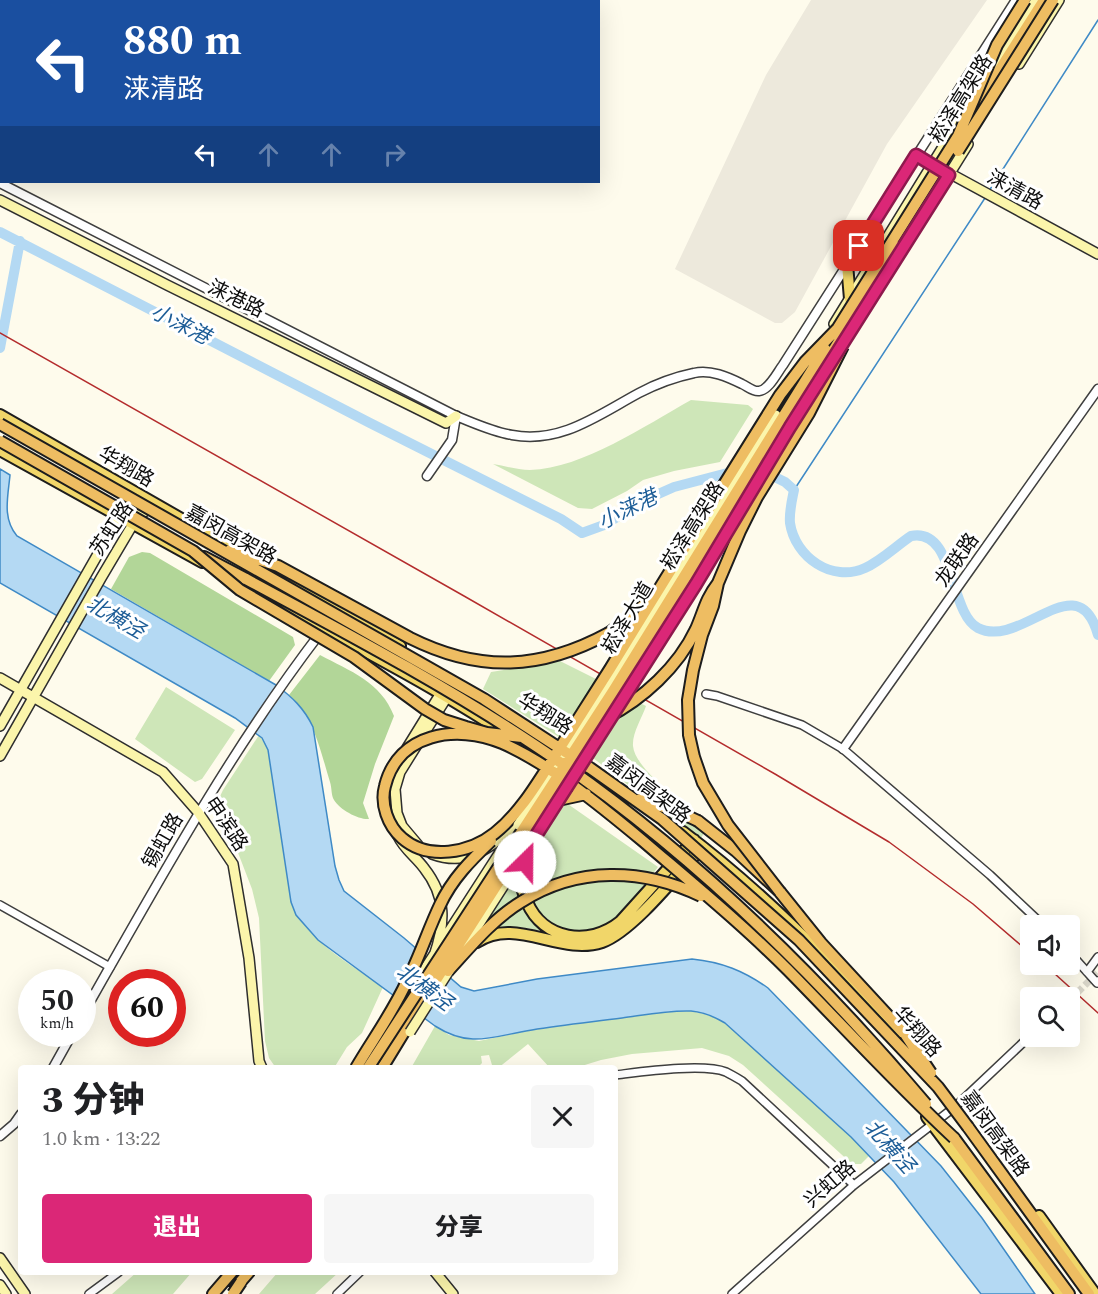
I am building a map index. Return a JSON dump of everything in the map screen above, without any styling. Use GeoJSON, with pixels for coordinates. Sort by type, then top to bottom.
{"type":"FeatureCollection","features":[{"type":"Feature","properties":{"kind":"highway"},"geometry":{"type":"LineString","coordinates":[[958,136],[997,45],[1025,0]]}},
{"type":"Feature","properties":{"kind":"highway","name":"崧泽高架路"},"geometry":{"type":"LineString","coordinates":[[370,1065],[607,700],[1044,0]]}},
{"type":"Feature","properties":{"kind":"highway","name":"崧泽高架路"},"geometry":{"type":"LineString","coordinates":[[384,1065],[692,580],[1053,0]]}},
{"type":"Feature","properties":{"kind":"highway"},"geometry":{"type":"LineString","coordinates":[[897,248],[809,413],[757,497],[740,531],[718,583],[693,670],[688,700],[689,735],[703,783],[716,807],[821,943],[905,1034],[924,1061],[938,1087]]}},
{"type":"Feature","properties":{"kind":"highway"},"geometry":{"type":"LineString","coordinates":[[839,327],[805,362],[780,394],[566,739],[553,758],[547,768],[541,778],[528,797],[495,833],[461,850],[443,853],[425,849],[404,840],[392,826],[384,809],[383,791],[390,771],[399,756],[414,744],[434,736],[475,735],[517,751],[537,762],[546,769],[565,782],[575,788],[620,822],[713,902],[786,968],[912,1099],[954,1138]]}},
{"type":"Feature","properties":{"kind":"highway","name":"嘉闵高架路"},"geometry":{"type":"LineString","coordinates":[[0,424],[202,540],[391,644],[484,699],[590,768],[662,819],[799,940],[938,1087],[1089,1294]]}},
{"type":"Feature","properties":{"kind":"highway","name":"嘉闵高架路"},"geometry":{"type":"LineString","coordinates":[[0,441],[477,708],[584,779],[649,830],[725,894],[794,958],[883,1053],[954,1138],[1069,1294]]}},
{"type":"Feature","properties":{"kind":"highway"},"geometry":{"type":"LineString","coordinates":[[202,540],[278,566],[430,648],[478,662],[506,663],[556,657],[585,646],[609,633],[655,595]]}},
{"type":"Feature","properties":{"kind":"highway"},"geometry":{"type":"LineString","coordinates":[[193,551],[240,590],[354,657],[425,709],[444,720],[508,737],[542,736],[566,732],[593,724],[632,702],[656,683],[674,663],[696,629],[708,597],[718,583]]}},
{"type":"Feature","properties":{"kind":"highway"},"geometry":{"type":"LineString","coordinates":[[358,1065],[391,1012],[419,957],[440,905],[460,872],[512,825],[548,803],[587,794],[626,794],[681,813],[698,821],[719,837],[780,892]]}},
{"type":"Feature","properties":{"kind":"highway"},"geometry":{"type":"LineString","coordinates":[[429,991],[506,913],[546,888],[570,880],[610,874],[652,878],[687,889],[713,902]]}},
{"type":"Feature","properties":{"kind":"highway"},"geometry":{"type":"LineString","coordinates":[[213,1294],[229,1275]]}},
{"type":"Feature","properties":{"kind":"highway"},"geometry":{"type":"LineString","coordinates":[[231,1294],[247,1275]]}},
{"type":"Feature","properties":{"kind":"main road","name":"崧泽大道"},"geometry":{"type":"LineString","coordinates":[[362,1065],[608,686],[1036,0]]}},
{"type":"Feature","properties":{"kind":"main road","name":"崧泽大道"},"geometry":{"type":"LineString","coordinates":[[389,1065],[696,584],[790,427],[1059,0]]}},
{"type":"Feature","properties":{"kind":"main road","name":"涞清路"},"geometry":{"type":"LineString","coordinates":[[916,155],[949,175],[1098,254]]}},
{"type":"Feature","properties":{"kind":"main road","name":"涞港路"},"geometry":{"type":"LineString","coordinates":[[0,200],[446,423],[456,416]]}},
{"type":"Feature","properties":{"kind":"main road"},"geometry":{"type":"LineString","coordinates":[[847,264],[850,299]]}},
{"type":"Feature","properties":{"kind":"main road","name":"华翔路"},"geometry":{"type":"LineString","coordinates":[[0,415],[305,589],[454,678],[591,765],[698,843],[740,878],[819,953],[900,1039],[942,1087],[1095,1294]]}},
{"type":"Feature","properties":{"kind":"main road","name":"华翔路"},"geometry":{"type":"LineString","coordinates":[[0,450],[443,696],[524,746],[680,863],[797,966],[880,1056],[1060,1294]]}},
{"type":"Feature","properties":{"kind":"main road","name":"苏虹路"},"geometry":{"type":"LineString","coordinates":[[0,726],[119,517],[153,503]]}},
{"type":"Feature","properties":{"kind":"main road","name":"苏虹路"},"geometry":{"type":"LineString","coordinates":[[0,756],[133,524],[153,503]]}},
{"type":"Feature","properties":{"kind":"main road","name":"申滨路"},"geometry":{"type":"LineString","coordinates":[[0,678],[163,772],[198,812],[233,864],[249,958],[261,1065]]}},
{"type":"Feature","properties":{"kind":"main road"},"geometry":{"type":"LineString","coordinates":[[454,678],[394,770],[386,794],[411,839],[424,851],[449,858],[464,858],[483,852],[518,825]]}},
{"type":"Feature","properties":{"kind":"main road"},"geometry":{"type":"LineString","coordinates":[[391,804],[389,816],[400,841],[424,868],[440,896],[443,913],[442,932],[434,956]]}},
{"type":"Feature","properties":{"kind":"main road"},"geometry":{"type":"LineString","coordinates":[[461,951],[482,938],[505,932],[581,946],[605,941],[626,928],[698,843]]}},
{"type":"Feature","properties":{"kind":"main road"},"geometry":{"type":"LineString","coordinates":[[530,845],[521,880],[523,893],[536,918],[559,934],[574,937],[601,934],[620,922],[680,863]]}},
{"type":"Feature","properties":{"kind":"main road"},"geometry":{"type":"LineString","coordinates":[[0,1258],[25,1294]]}},
{"type":"Feature","properties":{"kind":"main road"},"geometry":{"type":"LineString","coordinates":[[208,1294],[223,1275]]}},
{"type":"Feature","properties":{"kind":"main road"},"geometry":{"type":"LineString","coordinates":[[231,1294],[247,1275]]}},
{"type":"Feature","properties":{"kind":"main road"},"geometry":{"type":"LineString","coordinates":[[437,1275],[453,1294]]}},
{"type":"Feature","properties":{"kind":"main road"},"geometry":{"type":"LineString","coordinates":[[0,1285],[6,1294]]}},
{"type":"Feature","properties":{"kind":"street"},"geometry":{"type":"LineString","coordinates":[[0,183],[456,416],[500,432],[537,437],[562,433],[583,425],[655,386],[697,372],[713,373],[759,391],[772,381],[1016,0]]}},
{"type":"Feature","properties":{"kind":"street","name":"龙联路"},"geometry":{"type":"LineString","coordinates":[[843,749],[1098,389]]}},
{"type":"Feature","properties":{"kind":"street"},"geometry":{"type":"LineString","coordinates":[[427,476],[452,440],[456,416]]}},
{"type":"Feature","properties":{"kind":"street","name":"锡虹路"},"geometry":{"type":"LineString","coordinates":[[96,992],[198,812],[283,682],[323,629]]}},
{"type":"Feature","properties":{"kind":"street"},"geometry":{"type":"LineString","coordinates":[[706,694],[802,725],[843,749],[990,875],[1032,915]]}},
{"type":"Feature","properties":{"kind":"street"},"geometry":{"type":"LineString","coordinates":[[0,905],[110,967]]}},
{"type":"Feature","properties":{"kind":"street"},"geometry":{"type":"LineString","coordinates":[[1087,972],[1098,957]]}},
{"type":"Feature","properties":{"kind":"street"},"geometry":{"type":"LineString","coordinates":[[1080,964],[1097,983],[1098,981]]}},
{"type":"Feature","properties":{"kind":"street","name":"兴虹路"},"geometry":{"type":"LineString","coordinates":[[732,1294],[874,1168],[956,1107],[1020,1046]]}},
{"type":"Feature","properties":{"kind":"street"},"geometry":{"type":"LineString","coordinates":[[55,1065],[65,1047]]}},
{"type":"Feature","properties":{"kind":"street"},"geometry":{"type":"LineString","coordinates":[[618,1076],[690,1069],[725,1072],[742,1082],[854,1185]]}},
{"type":"Feature","properties":{"kind":"street"},"geometry":{"type":"LineString","coordinates":[[0,1136],[18,1118]]}},
{"type":"Feature","properties":{"kind":"street"},"geometry":{"type":"LineString","coordinates":[[89,1294],[115,1275]]}},
{"type":"Feature","properties":{"kind":"street"},"geometry":{"type":"LineString","coordinates":[[337,1294],[357,1275]]}},
{"type":"Feature","properties":{"kind":"green space"},"geometry":{"type":"Polygon","coordinates":[[[691,400],[748,405],[753,409],[720,462],[643,480],[592,509],[578,508],[493,464],[530,470],[571,462],[613,444],[691,400]]]}},
{"type":"Feature","properties":{"kind":"green space"},"geometry":{"type":"Polygon","coordinates":[[[142,552],[150,553],[293,637],[295,645],[269,681],[111,589],[129,557],[142,552]]]}},
{"type":"Feature","properties":{"kind":"green space"},"geometry":{"type":"Polygon","coordinates":[[[320,655],[353,672],[373,686],[388,704],[394,716],[363,803],[369,819],[350,814],[334,800],[320,747],[311,724],[305,713],[289,695],[320,655]]]}},
{"type":"Feature","properties":{"kind":"green space"},"geometry":{"type":"Polygon","coordinates":[[[560,661],[596,679],[562,739],[483,689],[491,672],[560,661]]]}},
{"type":"Feature","properties":{"kind":"green space"},"geometry":{"type":"Polygon","coordinates":[[[166,687],[235,730],[202,779],[195,782],[135,739],[166,687]]]}},
{"type":"Feature","properties":{"kind":"green space"},"geometry":{"type":"Polygon","coordinates":[[[628,697],[646,706],[634,736],[633,746],[636,755],[642,766],[662,786],[703,819],[704,833],[700,840],[593,758],[628,697]]]}},
{"type":"Feature","properties":{"kind":"green space"},"geometry":{"type":"Polygon","coordinates":[[[259,735],[268,749],[291,902],[298,916],[318,940],[383,987],[362,1033],[347,1047],[336,1065],[274,1065],[269,1058],[265,1041],[259,918],[252,889],[230,832],[214,809],[223,790],[259,735]]]}},
{"type":"Feature","properties":{"kind":"green space"},"geometry":{"type":"Polygon","coordinates":[[[565,802],[658,867],[614,922],[591,931],[553,935],[528,928],[482,926],[565,802]]]}},
{"type":"Feature","properties":{"kind":"green space"},"geometry":{"type":"Polygon","coordinates":[[[691,1011],[713,1016],[725,1023],[869,1156],[861,1164],[852,1164],[743,1065],[729,1056],[702,1048],[632,1054],[585,1065],[547,1065],[528,1044],[502,1065],[492,1065],[489,1055],[481,1056],[480,1065],[413,1065],[435,1026],[449,1035],[479,1041],[532,1030],[655,1013],[691,1011]]]}},
{"type":"Feature","properties":{"kind":"green space"},"geometry":{"type":"Polygon","coordinates":[[[134,1275],[189,1275],[173,1294],[112,1294],[134,1275]]]}},
{"type":"Feature","properties":{"kind":"green space"},"geometry":{"type":"Polygon","coordinates":[[[275,1275],[336,1275],[315,1294],[259,1294],[275,1275]]]}},
{"type":"Feature","properties":{"kind":"shaded area"},"geometry":{"type":"Polygon","coordinates":[[[811,0],[987,0],[887,144],[795,312],[782,323],[775,323],[675,269],[766,75],[811,0]]]}},
{"type":"Feature","properties":{"kind":"water","name":"北横泾"},"geometry":{"type":"Polygon","coordinates":[[[0,469],[10,475],[8,515],[12,529],[17,536],[276,685],[297,703],[313,727],[335,866],[344,891],[461,987],[474,991],[537,979],[692,959],[723,965],[750,977],[768,988],[941,1166],[982,1218],[1035,1294],[981,1294],[894,1182],[851,1137],[725,1023],[717,1019],[691,1011],[674,1011],[482,1039],[460,1037],[435,1026],[318,940],[296,915],[291,902],[268,750],[262,738],[235,718],[0,583],[0,469]]]}},
{"type":"Feature","properties":{"kind":"waterway"},"geometry":{"type":"LineString","coordinates":[[989,191],[1098,20]]}},
{"type":"Feature","properties":{"kind":"waterway"},"geometry":{"type":"LineString","coordinates":[[794,490],[985,198]]}},
{"type":"Feature","properties":{"kind":"waterway","name":"小涞港"},"geometry":{"type":"LineString","coordinates":[[0,232],[561,519],[582,533],[604,525],[647,499],[674,487],[735,471],[756,468],[785,482],[794,490],[790,519],[793,535],[807,556],[817,564],[840,572],[853,572],[871,565],[911,536],[925,537],[936,544],[944,557],[961,606],[978,628],[995,632],[1012,628],[1047,612],[1077,606],[1089,615],[1098,635]]}},
{"type":"Feature","properties":{"kind":"waterway"},"geometry":{"type":"LineString","coordinates":[[0,348],[20,241]]}},
{"type":"Feature","properties":{"kind":"tunnel"},"geometry":{"type":"LineString","coordinates":[[1080,990],[1098,972]]}},
{"type":"Feature","properties":{"kind":"railway"},"geometry":{"type":"LineString","coordinates":[[0,333],[775,774],[889,842],[973,904],[1020,944]]}},
{"type":"Feature","properties":{"kind":"railway"},"geometry":{"type":"LineString","coordinates":[[1056,975],[1098,1013]]}},
{"type":"Feature","properties":{"kind":"route"},"geometry":{"type":"LineString","coordinates":[[525,862],[530,845],[696,584],[790,427],[949,175],[916,155],[859,246]]}}]}
